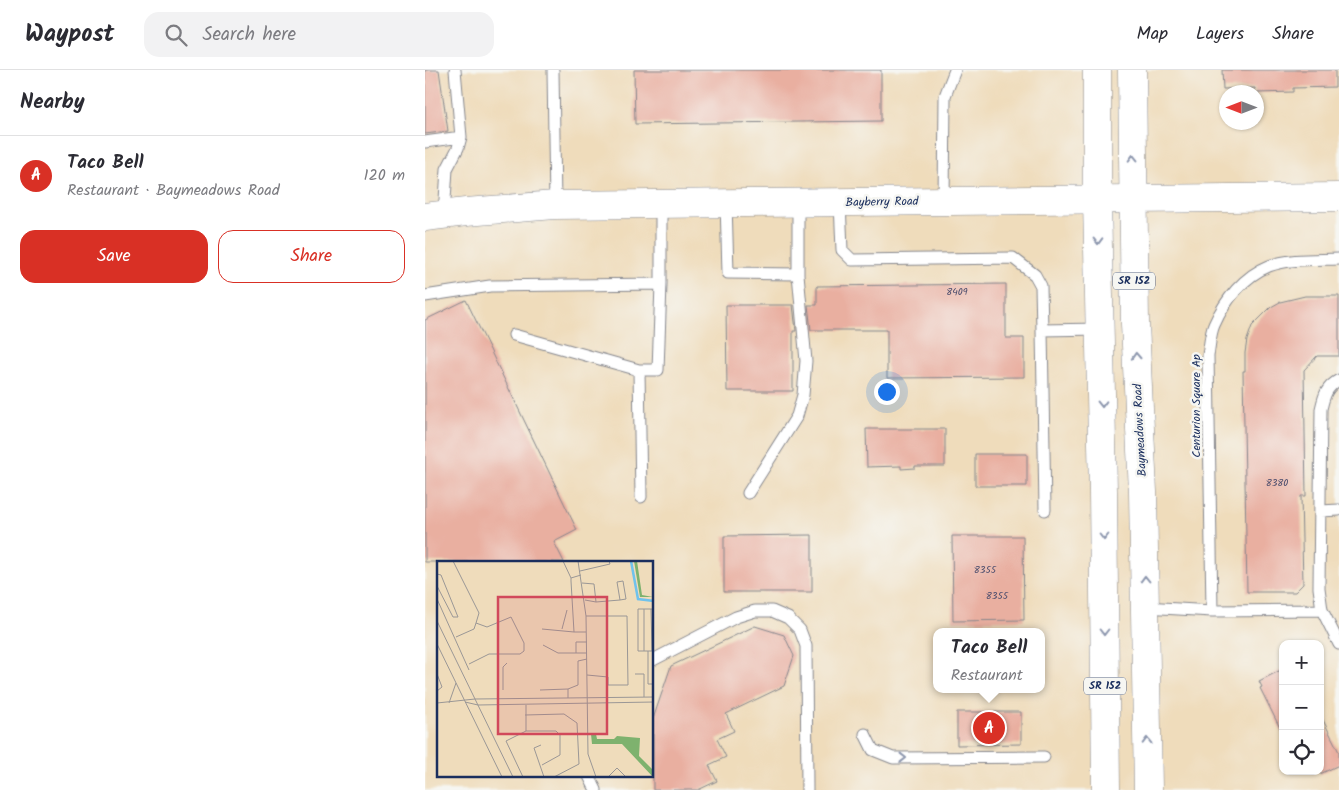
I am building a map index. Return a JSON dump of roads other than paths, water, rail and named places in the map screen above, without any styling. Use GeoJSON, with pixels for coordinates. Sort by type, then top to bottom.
{"type":"FeatureCollection","features":[{"type":"Feature","properties":{"kind":"main road","name":"SR 152"},"geometry":{"type":"LineString","coordinates":[[1097,70],[1097,199],[1103,491],[1106,790]]}},
{"type":"Feature","properties":{"kind":"main road","name":"Baymeadows Road"},"geometry":{"type":"LineString","coordinates":[[1133,70],[1135,324],[1143,492],[1148,790]]}},
{"type":"Feature","properties":{"kind":"main road","name":"Bayberry Road"},"geometry":{"type":"LineString","coordinates":[[435,216],[555,205],[1339,197]]}},
{"type":"Feature","properties":{"kind":"lane"},"geometry":{"type":"LineString","coordinates":[[435,216],[447,169],[458,148],[461,137],[455,70]]}},
{"type":"Feature","properties":{"kind":"lane"},"geometry":{"type":"LineString","coordinates":[[553,70],[555,205]]}},
{"type":"Feature","properties":{"kind":"lane"},"geometry":{"type":"LineString","coordinates":[[944,201],[945,96],[955,70]]}},
{"type":"Feature","properties":{"kind":"lane"},"geometry":{"type":"LineString","coordinates":[[425,142],[461,137]]}},
{"type":"Feature","properties":{"kind":"lane"},"geometry":{"type":"LineString","coordinates":[[726,202],[728,273],[798,274]]}},
{"type":"Feature","properties":{"kind":"lane"},"geometry":{"type":"LineString","coordinates":[[748,493],[797,416],[803,395],[806,361],[798,274],[798,202]]}},
{"type":"Feature","properties":{"kind":"lane"},"geometry":{"type":"LineString","coordinates":[[840,202],[842,250],[852,260],[1013,258],[1035,275],[1041,286],[1045,510]]}},
{"type":"Feature","properties":{"kind":"lane"},"geometry":{"type":"LineString","coordinates":[[514,335],[639,370],[658,370],[661,204]]}},
{"type":"Feature","properties":{"kind":"lane","name":"Centurion Square Ap"},"geometry":{"type":"LineString","coordinates":[[1212,611],[1208,355],[1214,326],[1230,296],[1249,278],[1270,266],[1297,260],[1339,259]]}},
{"type":"Feature","properties":{"kind":"lane"},"geometry":{"type":"LineString","coordinates":[[425,296],[490,286],[661,284]]}},
{"type":"Feature","properties":{"kind":"lane"},"geometry":{"type":"LineString","coordinates":[[1042,330],[1100,329]]}},
{"type":"Feature","properties":{"kind":"lane"},"geometry":{"type":"LineString","coordinates":[[639,370],[641,497]]}},
{"type":"Feature","properties":{"kind":"lane"},"geometry":{"type":"LineString","coordinates":[[1339,380],[1324,392],[1321,409],[1319,588],[1322,610],[1339,644]]}},
{"type":"Feature","properties":{"kind":"lane"},"geometry":{"type":"LineString","coordinates":[[1321,511],[1339,510]]}},
{"type":"Feature","properties":{"kind":"lane"},"geometry":{"type":"LineString","coordinates":[[1145,607],[1212,611],[1322,610]]}},
{"type":"Feature","properties":{"kind":"lane"},"geometry":{"type":"LineString","coordinates":[[654,659],[736,617],[755,611],[772,612],[788,618],[800,630],[806,646],[807,790]]}},
{"type":"Feature","properties":{"kind":"lane"},"geometry":{"type":"LineString","coordinates":[[865,734],[873,750],[893,758],[1044,757]]}},
{"type":"Feature","properties":{"kind":"lane"},"geometry":{"type":"LineString","coordinates":[[590,778],[596,790]]}},
{"type":"Feature","properties":{"kind":"place","name":"Taco Bell"},"geometry":{"type":"Point","coordinates":[989,728]}}]}
